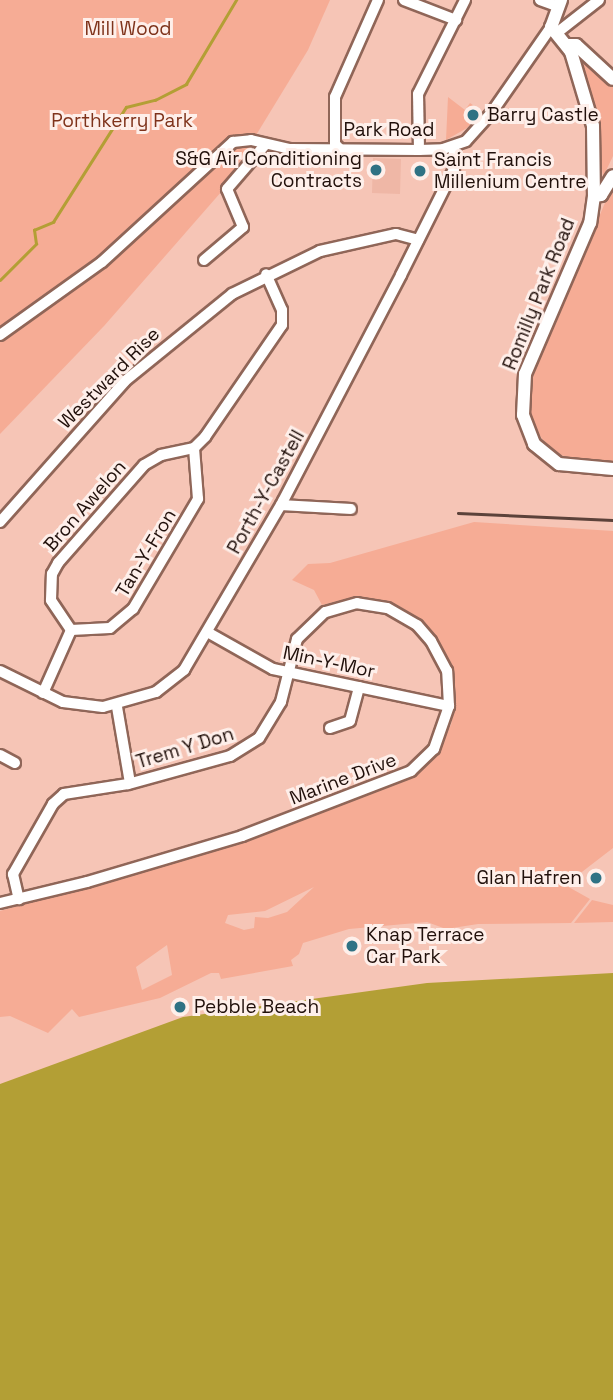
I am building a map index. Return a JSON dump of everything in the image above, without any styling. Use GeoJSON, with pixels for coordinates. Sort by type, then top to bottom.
{"type":"FeatureCollection","features":[{"type":"Feature","properties":{"kind":"street"},"geometry":{"type":"LineString","coordinates":[[340,149],[335,144],[335,97],[378,0]]}},
{"type":"Feature","properties":{"kind":"street"},"geometry":{"type":"LineString","coordinates":[[404,0],[456,20]]}},
{"type":"Feature","properties":{"kind":"street"},"geometry":{"type":"LineString","coordinates":[[419,150],[418,94],[465,0]]}},
{"type":"Feature","properties":{"kind":"street"},"geometry":{"type":"LineString","coordinates":[[540,0],[560,4]]}},
{"type":"Feature","properties":{"kind":"street"},"geometry":{"type":"LineString","coordinates":[[554,29],[599,0]]}},
{"type":"Feature","properties":{"kind":"street","name":"Park Road"},"geometry":{"type":"LineString","coordinates":[[0,335],[102,262],[222,149],[242,140],[265,145],[340,149],[419,150],[454,146],[475,133],[554,29],[560,4]]}},
{"type":"Feature","properties":{"kind":"street","name":"Romilly Park Road"},"geometry":{"type":"LineString","coordinates":[[554,29],[567,45],[593,126],[594,196],[590,223],[525,374],[523,415],[534,444],[559,464],[577,469],[613,469]]}},
{"type":"Feature","properties":{"kind":"street","name":"Romilly Park Road"},"geometry":{"type":"LineString","coordinates":[[567,45],[576,45],[613,79]]}},
{"type":"Feature","properties":{"kind":"street"},"geometry":{"type":"LineString","coordinates":[[204,260],[243,227],[227,189],[265,145]]}},
{"type":"Feature","properties":{"kind":"street","name":"Porth-Y-Castell"},"geometry":{"type":"LineString","coordinates":[[0,671],[43,693],[79,705],[117,707],[173,680],[209,633],[281,505],[454,169],[454,146]]}},
{"type":"Feature","properties":{"kind":"street"},"geometry":{"type":"LineString","coordinates":[[594,196],[601,195],[613,176]]}},
{"type":"Feature","properties":{"kind":"street","name":"Westward Rise"},"geometry":{"type":"LineString","coordinates":[[0,522],[156,352],[267,274],[347,244],[397,234],[418,240]]}},
{"type":"Feature","properties":{"kind":"street"},"geometry":{"type":"LineString","coordinates":[[194,449],[282,325],[282,310],[267,274]]}},
{"type":"Feature","properties":{"kind":"street","name":"Bron Awelon"},"geometry":{"type":"LineString","coordinates":[[71,631],[51,600],[52,574],[58,563],[144,465],[161,455],[194,449]]}},
{"type":"Feature","properties":{"kind":"street","name":"Tan-Y-Fron"},"geometry":{"type":"LineString","coordinates":[[71,631],[110,628],[133,608],[198,499],[194,449]]}},
{"type":"Feature","properties":{"kind":"street"},"geometry":{"type":"LineString","coordinates":[[281,505],[351,509]]}},
{"type":"Feature","properties":{"kind":"street","name":"Marine Drive"},"geometry":{"type":"LineString","coordinates":[[0,903],[242,836],[411,771],[434,749],[449,706],[447,671],[431,641],[401,615],[368,603],[342,606],[307,625],[291,652],[288,673]]}},
{"type":"Feature","properties":{"kind":"street"},"geometry":{"type":"LineString","coordinates":[[43,693],[71,631]]}},
{"type":"Feature","properties":{"kind":"street","name":"Min-Y-Mor"},"geometry":{"type":"LineString","coordinates":[[209,633],[288,673],[449,706]]}},
{"type":"Feature","properties":{"kind":"street","name":"Trem Y Don"},"geometry":{"type":"LineString","coordinates":[[19,898],[13,874],[53,804],[64,794],[130,783],[242,751],[273,720],[288,673]]}},
{"type":"Feature","properties":{"kind":"street"},"geometry":{"type":"LineString","coordinates":[[330,728],[350,720],[359,687]]}},
{"type":"Feature","properties":{"kind":"street","name":"Trem Y Don"},"geometry":{"type":"LineString","coordinates":[[117,707],[130,783]]}},
{"type":"Feature","properties":{"kind":"street"},"geometry":{"type":"LineString","coordinates":[[0,755],[15,763]]}},
{"type":"Feature","properties":{"kind":"shaded area"},"geometry":{"type":"Polygon","coordinates":[[[373,158],[401,159],[400,194],[372,193],[373,158]]]}},
{"type":"Feature","properties":{"kind":"shaded area"},"geometry":{"type":"Polygon","coordinates":[[[613,973],[613,1400],[0,1400],[0,1084],[183,1017],[427,983],[613,973]]]}},
{"type":"Feature","properties":{"kind":"green space","name":"Porthkerry Park"},"geometry":{"type":"Polygon","coordinates":[[[0,0],[330,0],[308,50],[222,191],[104,326],[0,434],[0,0]]]}},
{"type":"Feature","properties":{"kind":"green space"},"geometry":{"type":"Polygon","coordinates":[[[578,55],[613,85],[613,156],[603,177],[595,111],[578,55]]]}},
{"type":"Feature","properties":{"kind":"green space"},"geometry":{"type":"Polygon","coordinates":[[[448,97],[465,110],[470,103],[481,111],[467,128],[446,140],[448,97]]]}},
{"type":"Feature","properties":{"kind":"green space"},"geometry":{"type":"Polygon","coordinates":[[[613,184],[613,461],[584,463],[558,454],[545,443],[532,424],[529,393],[536,365],[613,184]]]}},
{"type":"Feature","properties":{"kind":"green space"},"geometry":{"type":"Polygon","coordinates":[[[474,522],[613,531],[613,848],[565,885],[590,899],[571,923],[478,924],[446,929],[427,922],[349,929],[303,943],[299,954],[291,960],[293,966],[221,979],[219,973],[211,973],[160,998],[79,1017],[72,1009],[48,1033],[10,1016],[0,1017],[0,911],[243,842],[412,777],[428,765],[451,725],[456,699],[454,676],[434,633],[401,607],[358,596],[322,605],[314,590],[292,580],[308,564],[330,563],[474,522]],[[314,887],[265,911],[228,915],[225,923],[244,930],[254,928],[255,917],[268,918],[287,912],[314,887]],[[167,945],[136,967],[142,990],[172,975],[167,945]]]}},
{"type":"Feature","properties":{"kind":"green space"},"geometry":{"type":"Polygon","coordinates":[[[592,900],[613,905],[613,922],[574,923],[592,900]]]}},
{"type":"Feature","properties":{"kind":"waterway"},"geometry":{"type":"LineString","coordinates":[[0,280],[36,244],[34,230],[53,222],[126,107],[155,100],[186,84],[236,0]]}},
{"type":"Feature","properties":{"kind":"railway"},"geometry":{"type":"LineString","coordinates":[[458,513],[613,520]]}},
{"type":"Feature","properties":{"kind":"place","name":"Barry Castle"},"geometry":{"type":"Point","coordinates":[473,115]}},
{"type":"Feature","properties":{"kind":"place","name":"S&G Air Conditioning Contracts"},"geometry":{"type":"Point","coordinates":[376,170]}},
{"type":"Feature","properties":{"kind":"place","name":"Saint Francis Millenium Centre"},"geometry":{"type":"Point","coordinates":[420,171]}},
{"type":"Feature","properties":{"kind":"place","name":"Glan Hafren"},"geometry":{"type":"Point","coordinates":[596,878]}},
{"type":"Feature","properties":{"kind":"place","name":"Knap Terrace Car Park"},"geometry":{"type":"Point","coordinates":[352,946]}},
{"type":"Feature","properties":{"kind":"place","name":"Pebble Beach"},"geometry":{"type":"Point","coordinates":[180,1007]}},
{"type":"Feature","properties":{"kind":"park label","name":"Mill Wood"},"geometry":{"type":"Point","coordinates":[128,29]}}]}
